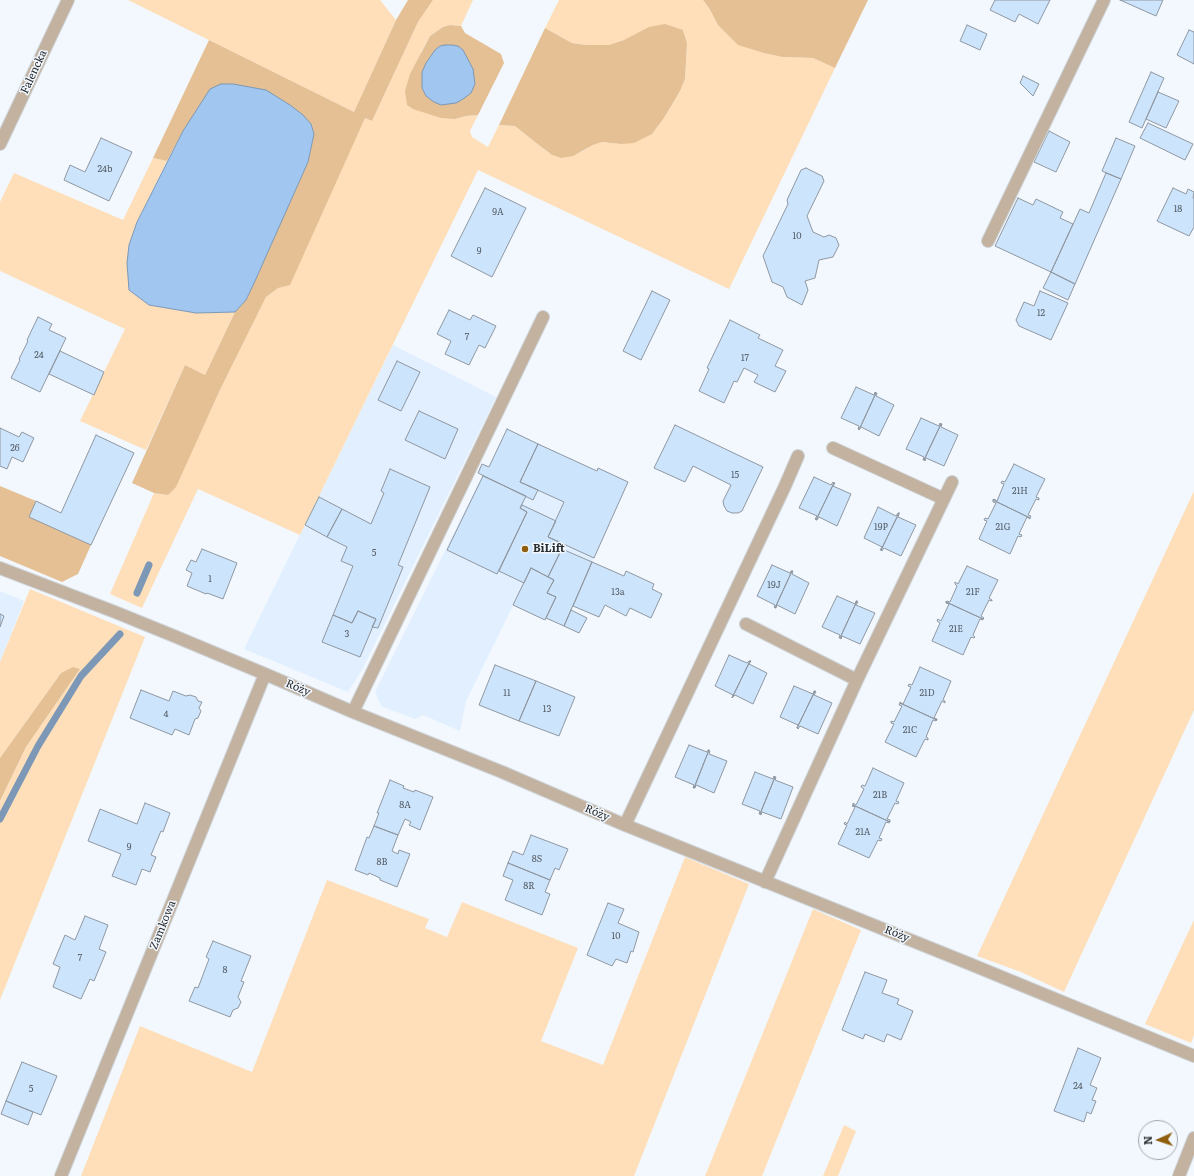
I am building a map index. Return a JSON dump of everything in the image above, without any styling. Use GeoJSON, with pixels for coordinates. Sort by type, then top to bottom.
{"type":"FeatureCollection","features":[{"type":"Feature","properties":{"kind":"street","name":"Falencka"},"geometry":{"type":"LineString","coordinates":[[0,144],[68,0]]}},
{"type":"Feature","properties":{"kind":"street"},"geometry":{"type":"LineString","coordinates":[[988,241],[1104,0]]}},
{"type":"Feature","properties":{"kind":"street"},"geometry":{"type":"LineString","coordinates":[[353,712],[543,317]]}},
{"type":"Feature","properties":{"kind":"street"},"geometry":{"type":"LineString","coordinates":[[833,448],[944,499]]}},
{"type":"Feature","properties":{"kind":"street"},"geometry":{"type":"LineString","coordinates":[[625,826],[798,456]]}},
{"type":"Feature","properties":{"kind":"street"},"geometry":{"type":"LineString","coordinates":[[765,882],[857,680],[952,482]]}},
{"type":"Feature","properties":{"kind":"street","name":"Róży"},"geometry":{"type":"LineString","coordinates":[[0,568],[115,612],[353,712],[502,772],[625,826],[1194,1056]]}},
{"type":"Feature","properties":{"kind":"street"},"geometry":{"type":"LineString","coordinates":[[746,624],[857,680]]}},
{"type":"Feature","properties":{"kind":"street","name":"Zamkowa"},"geometry":{"type":"LineString","coordinates":[[61,1176],[265,674]]}},
{"type":"Feature","properties":{"kind":"street"},"geometry":{"type":"LineString","coordinates":[[1179,1176],[1194,1138]]}},
{"type":"Feature","properties":{"kind":"shaded area"},"geometry":{"type":"Polygon","coordinates":[[[128,0],[380,0],[396,20],[354,112],[128,0]]]}},
{"type":"Feature","properties":{"kind":"shaded area"},"geometry":{"type":"Polygon","coordinates":[[[408,0],[433,0],[418,22],[372,121],[365,118],[290,285],[278,288],[266,297],[219,392],[176,487],[168,495],[154,493],[132,483],[185,365],[205,375],[235,312],[246,300],[308,162],[314,134],[311,124],[290,105],[183,131],[167,161],[153,158],[209,40],[354,112],[396,20],[408,0]]]}},
{"type":"Feature","properties":{"kind":"shaded area"},"geometry":{"type":"Polygon","coordinates":[[[433,0],[473,0],[461,26],[450,25],[443,27],[430,36],[421,52],[455,119],[478,115],[470,131],[472,137],[488,147],[499,125],[515,126],[552,155],[561,158],[581,152],[602,142],[621,144],[652,134],[664,118],[680,91],[685,79],[687,43],[683,30],[624,40],[609,45],[586,45],[572,43],[545,28],[559,0],[703,0],[718,25],[783,57],[813,58],[835,68],[729,289],[478,170],[300,535],[198,489],[142,608],[110,594],[154,493],[168,495],[188,459],[266,297],[278,288],[365,118],[372,121],[418,22],[433,0]]]}},
{"type":"Feature","properties":{"kind":"shaded area"},"geometry":{"type":"Polygon","coordinates":[[[703,0],[868,0],[835,68],[813,58],[783,57],[738,45],[718,25],[703,0]]]}},
{"type":"Feature","properties":{"kind":"shaded area"},"geometry":{"type":"Polygon","coordinates":[[[665,24],[683,30],[687,43],[685,79],[680,91],[664,118],[652,134],[634,143],[621,144],[602,142],[593,145],[573,156],[561,158],[552,155],[515,126],[499,125],[545,28],[572,43],[586,45],[609,45],[624,40],[649,27],[665,24]]]}},
{"type":"Feature","properties":{"kind":"shaded area"},"geometry":{"type":"Polygon","coordinates":[[[450,25],[461,26],[465,33],[501,54],[504,63],[478,115],[455,119],[441,118],[413,109],[407,105],[405,91],[410,74],[430,36],[443,27],[450,25]]]}},
{"type":"Feature","properties":{"kind":"shaded area"},"geometry":{"type":"Polygon","coordinates":[[[153,158],[167,161],[137,222],[129,245],[129,290],[150,305],[196,313],[235,312],[205,375],[185,365],[146,450],[80,421],[125,329],[0,271],[0,202],[14,173],[123,220],[153,158]]]}},
{"type":"Feature","properties":{"kind":"shaded area"},"geometry":{"type":"Polygon","coordinates":[[[393,345],[496,397],[363,668],[348,692],[244,649],[393,345]]]}},
{"type":"Feature","properties":{"kind":"shaded area"},"geometry":{"type":"Polygon","coordinates":[[[507,429],[597,471],[598,468],[628,482],[592,562],[562,549],[548,577],[531,569],[466,701],[460,731],[423,715],[415,719],[381,706],[375,692],[482,476],[478,473],[482,464],[489,467],[507,429]]]}},
{"type":"Feature","properties":{"kind":"shaded area"},"geometry":{"type":"Polygon","coordinates":[[[0,486],[36,501],[29,517],[91,545],[78,574],[62,582],[0,556],[0,486]]]}},
{"type":"Feature","properties":{"kind":"shaded area"},"geometry":{"type":"Polygon","coordinates":[[[1194,491],[1194,710],[1064,992],[1021,972],[977,956],[1194,491]]]}},
{"type":"Feature","properties":{"kind":"shaded area"},"geometry":{"type":"Polygon","coordinates":[[[30,589],[145,637],[0,1000],[0,801],[26,747],[80,669],[61,673],[0,758],[0,662],[30,589]]]}},
{"type":"Feature","properties":{"kind":"shaded area"},"geometry":{"type":"Polygon","coordinates":[[[0,591],[24,601],[0,662],[0,591]]]}},
{"type":"Feature","properties":{"kind":"shaded area"},"geometry":{"type":"Polygon","coordinates":[[[73,667],[80,669],[26,747],[0,801],[0,758],[61,673],[73,667]]]}},
{"type":"Feature","properties":{"kind":"shaded area"},"geometry":{"type":"Polygon","coordinates":[[[685,857],[749,884],[634,1176],[81,1176],[140,1026],[252,1072],[327,880],[429,919],[425,928],[447,937],[462,902],[578,948],[541,1041],[603,1065],[685,857]]]}},
{"type":"Feature","properties":{"kind":"shaded area"},"geometry":{"type":"Polygon","coordinates":[[[813,909],[861,930],[762,1176],[705,1176],[813,909]]]}},
{"type":"Feature","properties":{"kind":"shaded area"},"geometry":{"type":"Polygon","coordinates":[[[1194,920],[1194,1035],[1191,1043],[1145,1024],[1194,920]]]}},
{"type":"Feature","properties":{"kind":"shaded area"},"geometry":{"type":"Polygon","coordinates":[[[844,1125],[856,1131],[838,1176],[823,1176],[844,1125]]]}},
{"type":"Feature","properties":{"kind":"water"},"geometry":{"type":"Polygon","coordinates":[[[440,46],[458,46],[463,50],[473,69],[475,84],[471,93],[463,99],[456,103],[441,105],[426,96],[422,88],[422,72],[435,50],[440,46]]]}},
{"type":"Feature","properties":{"kind":"water"},"geometry":{"type":"Polygon","coordinates":[[[221,84],[233,84],[266,90],[303,115],[311,124],[314,134],[308,162],[246,300],[235,312],[196,313],[149,305],[129,290],[127,263],[129,245],[137,222],[183,131],[210,89],[221,84]]]}},
{"type":"Feature","properties":{"kind":"building"},"geometry":{"type":"Polygon","coordinates":[[[995,0],[1050,0],[1038,24],[1019,14],[1015,22],[990,10],[995,0]]]}},
{"type":"Feature","properties":{"kind":"building"},"geometry":{"type":"Polygon","coordinates":[[[1120,0],[1163,0],[1156,16],[1120,0]]]}},
{"type":"Feature","properties":{"kind":"building"},"geometry":{"type":"Polygon","coordinates":[[[967,25],[987,34],[980,50],[960,41],[967,25]]]}},
{"type":"Feature","properties":{"kind":"building"},"geometry":{"type":"Polygon","coordinates":[[[1189,30],[1194,32],[1194,64],[1177,55],[1189,30]]]}},
{"type":"Feature","properties":{"kind":"building"},"geometry":{"type":"Polygon","coordinates":[[[1151,72],[1164,78],[1142,128],[1129,122],[1151,72]]]}},
{"type":"Feature","properties":{"kind":"building"},"geometry":{"type":"Polygon","coordinates":[[[1023,76],[1039,84],[1033,96],[1020,83],[1023,76]]]}},
{"type":"Feature","properties":{"kind":"building"},"geometry":{"type":"Polygon","coordinates":[[[1158,92],[1179,101],[1166,128],[1146,119],[1158,92]]]}},
{"type":"Feature","properties":{"kind":"building"},"geometry":{"type":"Polygon","coordinates":[[[1148,123],[1193,144],[1185,160],[1140,138],[1148,123]]]}},
{"type":"Feature","properties":{"kind":"building"},"geometry":{"type":"Polygon","coordinates":[[[1049,131],[1070,142],[1056,172],[1034,162],[1049,131]]]}},
{"type":"Feature","properties":{"kind":"building"},"geometry":{"type":"Polygon","coordinates":[[[101,138],[132,152],[109,201],[64,180],[70,165],[85,172],[101,138]]]}},
{"type":"Feature","properties":{"kind":"building"},"geometry":{"type":"Polygon","coordinates":[[[1116,138],[1135,146],[1121,179],[1102,171],[1116,138]]]}},
{"type":"Feature","properties":{"kind":"building"},"geometry":{"type":"Polygon","coordinates":[[[806,168],[822,176],[824,181],[807,216],[813,232],[824,237],[829,235],[836,238],[839,245],[833,257],[819,260],[815,278],[805,281],[808,290],[802,305],[787,297],[783,287],[772,282],[763,256],[788,204],[787,200],[801,170],[806,168]]]}},
{"type":"Feature","properties":{"kind":"building"},"geometry":{"type":"Polygon","coordinates":[[[1106,173],[1121,179],[1075,284],[1051,272],[1080,209],[1089,213],[1106,173]]]}},
{"type":"Feature","properties":{"kind":"building"},"geometry":{"type":"Polygon","coordinates":[[[485,188],[526,208],[492,277],[451,256],[485,188]]]}},
{"type":"Feature","properties":{"kind":"building"},"geometry":{"type":"Polygon","coordinates":[[[1173,188],[1186,194],[1188,189],[1194,192],[1194,227],[1189,236],[1157,221],[1173,188]]]}},
{"type":"Feature","properties":{"kind":"building"},"geometry":{"type":"Polygon","coordinates":[[[1018,198],[1033,205],[1036,199],[1063,212],[1060,218],[1073,224],[1051,272],[995,246],[1018,198]]]}},
{"type":"Feature","properties":{"kind":"building"},"geometry":{"type":"Polygon","coordinates":[[[1051,272],[1075,284],[1068,300],[1043,288],[1051,272]]]}},
{"type":"Feature","properties":{"kind":"building"},"geometry":{"type":"Polygon","coordinates":[[[652,291],[670,300],[641,360],[623,351],[652,291]]]}},
{"type":"Feature","properties":{"kind":"building"},"geometry":{"type":"Polygon","coordinates":[[[1040,291],[1068,303],[1051,340],[1019,326],[1016,320],[1024,302],[1034,306],[1040,291]]]}},
{"type":"Feature","properties":{"kind":"building"},"geometry":{"type":"Polygon","coordinates":[[[449,310],[470,320],[473,315],[496,326],[485,348],[479,345],[469,365],[445,354],[451,341],[437,334],[449,310]]]}},
{"type":"Feature","properties":{"kind":"building"},"geometry":{"type":"Polygon","coordinates":[[[38,317],[52,324],[49,330],[66,338],[40,392],[11,378],[38,317]]]}},
{"type":"Feature","properties":{"kind":"building"},"geometry":{"type":"Polygon","coordinates":[[[730,320],[760,335],[758,338],[783,350],[775,366],[786,371],[775,392],[754,382],[758,375],[744,368],[737,382],[734,381],[724,403],[699,391],[709,369],[707,368],[730,320]]]}},
{"type":"Feature","properties":{"kind":"building"},"geometry":{"type":"Polygon","coordinates":[[[60,351],[104,372],[94,395],[49,374],[60,351]]]}},
{"type":"Feature","properties":{"kind":"building"},"geometry":{"type":"Polygon","coordinates":[[[397,361],[420,372],[401,411],[378,400],[397,361]]]}},
{"type":"Feature","properties":{"kind":"building"},"geometry":{"type":"Polygon","coordinates":[[[856,387],[874,395],[875,392],[876,393],[859,430],[859,426],[841,418],[856,387]]]}},
{"type":"Feature","properties":{"kind":"building"},"geometry":{"type":"Polygon","coordinates":[[[876,393],[876,396],[894,405],[879,436],[861,427],[859,430],[876,393]]]}},
{"type":"Feature","properties":{"kind":"building"},"geometry":{"type":"Polygon","coordinates":[[[419,411],[458,429],[445,459],[405,440],[419,411]]]}},
{"type":"Feature","properties":{"kind":"building"},"geometry":{"type":"Polygon","coordinates":[[[921,418],[939,426],[940,423],[941,424],[924,460],[924,457],[906,449],[921,418]]]}},
{"type":"Feature","properties":{"kind":"building"},"geometry":{"type":"Polygon","coordinates":[[[941,424],[941,427],[958,435],[944,466],[926,458],[925,461],[924,460],[941,424]]]}},
{"type":"Feature","properties":{"kind":"building"},"geometry":{"type":"Polygon","coordinates":[[[675,425],[763,467],[742,511],[732,513],[727,511],[724,506],[723,501],[731,485],[693,466],[685,482],[654,468],[675,425]]]}},
{"type":"Feature","properties":{"kind":"building"},"geometry":{"type":"Polygon","coordinates":[[[0,428],[19,437],[22,432],[34,438],[23,462],[12,457],[7,469],[0,466],[0,428]]]}},
{"type":"Feature","properties":{"kind":"building"},"geometry":{"type":"Polygon","coordinates":[[[507,429],[538,444],[520,482],[538,490],[533,500],[478,473],[482,464],[489,467],[507,429]]]}},
{"type":"Feature","properties":{"kind":"building"},"geometry":{"type":"Polygon","coordinates":[[[96,435],[134,453],[91,545],[29,517],[36,501],[61,513],[96,435]]]}},
{"type":"Feature","properties":{"kind":"building"},"geometry":{"type":"Polygon","coordinates":[[[538,444],[597,471],[598,468],[628,482],[594,558],[548,537],[564,502],[520,482],[538,444]]]}},
{"type":"Feature","properties":{"kind":"building"},"geometry":{"type":"Polygon","coordinates":[[[1014,464],[1045,479],[1036,497],[1039,498],[1039,500],[1036,499],[1028,515],[1031,516],[1030,518],[993,500],[994,499],[997,501],[1004,484],[1001,483],[1002,481],[1005,482],[1014,464]]]}},
{"type":"Feature","properties":{"kind":"building"},"geometry":{"type":"Polygon","coordinates":[[[390,469],[430,487],[398,565],[403,567],[378,628],[372,627],[376,619],[358,611],[352,623],[333,615],[353,566],[341,561],[347,547],[327,537],[342,509],[371,524],[384,493],[381,491],[390,469]]]}},
{"type":"Feature","properties":{"kind":"building"},"geometry":{"type":"Polygon","coordinates":[[[483,476],[526,496],[520,508],[527,512],[497,574],[447,550],[483,476]]]}},
{"type":"Feature","properties":{"kind":"building"},"geometry":{"type":"Polygon","coordinates":[[[814,477],[831,485],[833,482],[834,483],[816,520],[815,519],[817,516],[799,508],[814,477]]]}},
{"type":"Feature","properties":{"kind":"building"},"geometry":{"type":"Polygon","coordinates":[[[834,483],[833,486],[851,494],[837,526],[819,517],[816,520],[834,483]]]}},
{"type":"Feature","properties":{"kind":"building"},"geometry":{"type":"Polygon","coordinates":[[[319,497],[342,509],[327,537],[305,525],[319,497]]]}},
{"type":"Feature","properties":{"kind":"building"},"geometry":{"type":"Polygon","coordinates":[[[993,500],[1030,518],[1027,517],[1019,534],[1022,535],[1021,537],[1018,536],[1010,554],[979,539],[987,521],[984,520],[985,518],[988,519],[996,503],[993,502],[993,500]]]}},
{"type":"Feature","properties":{"kind":"building"},"geometry":{"type":"Polygon","coordinates":[[[522,505],[556,521],[548,537],[564,544],[548,577],[531,568],[524,583],[499,571],[527,512],[520,508],[522,505]]]}},
{"type":"Feature","properties":{"kind":"building"},"geometry":{"type":"Polygon","coordinates":[[[878,507],[896,516],[899,513],[881,550],[882,547],[864,538],[878,507]]]}},
{"type":"Feature","properties":{"kind":"building"},"geometry":{"type":"Polygon","coordinates":[[[899,513],[898,517],[916,525],[901,556],[884,548],[882,551],[881,550],[899,513]]]}},
{"type":"Feature","properties":{"kind":"building"},"geometry":{"type":"Polygon","coordinates":[[[202,549],[237,563],[223,599],[187,586],[192,573],[186,570],[191,560],[196,562],[202,549]]]}},
{"type":"Feature","properties":{"kind":"building"},"geometry":{"type":"Polygon","coordinates":[[[562,549],[592,562],[564,626],[546,618],[556,597],[547,593],[554,580],[548,577],[562,549]]]}},
{"type":"Feature","properties":{"kind":"building"},"geometry":{"type":"Polygon","coordinates":[[[592,562],[624,576],[626,571],[654,584],[652,589],[662,594],[651,618],[630,608],[626,616],[605,605],[599,617],[573,606],[592,562]]]}},
{"type":"Feature","properties":{"kind":"building"},"geometry":{"type":"Polygon","coordinates":[[[772,565],[790,573],[792,571],[775,608],[775,605],[757,596],[772,565]]]}},
{"type":"Feature","properties":{"kind":"building"},"geometry":{"type":"Polygon","coordinates":[[[967,566],[998,580],[989,598],[992,601],[989,600],[981,616],[984,618],[983,619],[946,602],[950,602],[957,586],[955,582],[958,584],[967,566]]]}},
{"type":"Feature","properties":{"kind":"building"},"geometry":{"type":"Polygon","coordinates":[[[531,568],[554,580],[547,593],[556,597],[545,620],[513,605],[531,568]]]}},
{"type":"Feature","properties":{"kind":"building"},"geometry":{"type":"Polygon","coordinates":[[[792,571],[792,574],[809,583],[795,614],[777,605],[775,608],[792,571]]]}},
{"type":"Feature","properties":{"kind":"building"},"geometry":{"type":"Polygon","coordinates":[[[837,596],[855,604],[857,601],[840,638],[840,635],[822,627],[837,596]]]}},
{"type":"Feature","properties":{"kind":"building"},"geometry":{"type":"Polygon","coordinates":[[[857,601],[858,602],[856,605],[875,613],[860,644],[842,636],[841,639],[840,638],[857,601]]]}},
{"type":"Feature","properties":{"kind":"building"},"geometry":{"type":"Polygon","coordinates":[[[946,602],[983,619],[980,619],[973,635],[975,637],[971,637],[963,655],[932,641],[940,623],[937,621],[938,619],[941,621],[949,604],[946,602]]]}},
{"type":"Feature","properties":{"kind":"building"},"geometry":{"type":"Polygon","coordinates":[[[571,610],[587,618],[579,633],[564,626],[571,610]]]}},
{"type":"Feature","properties":{"kind":"building"},"geometry":{"type":"Polygon","coordinates":[[[358,611],[376,619],[360,657],[322,642],[333,615],[352,623],[358,611]]]}},
{"type":"Feature","properties":{"kind":"building"},"geometry":{"type":"Polygon","coordinates":[[[0,614],[4,616],[0,627],[0,614]]]}},
{"type":"Feature","properties":{"kind":"building"},"geometry":{"type":"Polygon","coordinates":[[[729,655],[747,663],[750,661],[732,698],[733,695],[715,686],[729,655]]]}},
{"type":"Feature","properties":{"kind":"building"},"geometry":{"type":"Polygon","coordinates":[[[750,661],[749,664],[767,673],[753,704],[735,695],[732,698],[750,661]]]}},
{"type":"Feature","properties":{"kind":"building"},"geometry":{"type":"Polygon","coordinates":[[[495,665],[536,681],[519,721],[479,705],[495,665]]]}},
{"type":"Feature","properties":{"kind":"building"},"geometry":{"type":"Polygon","coordinates":[[[920,667],[951,681],[943,700],[945,703],[942,701],[934,718],[937,720],[900,703],[903,704],[911,687],[908,686],[909,684],[912,685],[920,667]]]}},
{"type":"Feature","properties":{"kind":"building"},"geometry":{"type":"Polygon","coordinates":[[[536,681],[575,697],[559,736],[519,721],[536,681]]]}},
{"type":"Feature","properties":{"kind":"building"},"geometry":{"type":"Polygon","coordinates":[[[794,686],[813,694],[815,691],[797,728],[798,725],[780,717],[794,686]]]}},
{"type":"Feature","properties":{"kind":"building"},"geometry":{"type":"Polygon","coordinates":[[[141,690],[169,701],[173,691],[186,696],[190,695],[196,697],[198,701],[202,702],[199,708],[201,711],[198,718],[195,719],[189,735],[175,729],[172,735],[130,718],[141,690]]]}},
{"type":"Feature","properties":{"kind":"building"},"geometry":{"type":"Polygon","coordinates":[[[815,691],[816,692],[814,695],[832,703],[818,734],[800,726],[798,729],[797,728],[815,691]]]}},
{"type":"Feature","properties":{"kind":"building"},"geometry":{"type":"Polygon","coordinates":[[[900,703],[937,720],[933,720],[926,737],[928,740],[925,739],[916,757],[885,742],[894,724],[891,723],[891,721],[894,722],[902,706],[899,705],[900,703]]]}},
{"type":"Feature","properties":{"kind":"building"},"geometry":{"type":"Polygon","coordinates":[[[689,745],[707,752],[709,750],[694,788],[694,785],[675,777],[689,745]]]}},
{"type":"Feature","properties":{"kind":"building"},"geometry":{"type":"Polygon","coordinates":[[[709,750],[709,754],[727,761],[714,793],[696,785],[694,788],[709,750]]]}},
{"type":"Feature","properties":{"kind":"building"},"geometry":{"type":"Polygon","coordinates":[[[873,768],[904,783],[896,801],[899,802],[898,804],[895,803],[887,819],[890,820],[890,822],[853,805],[853,803],[856,805],[864,789],[861,787],[862,785],[865,786],[873,768]]]}},
{"type":"Feature","properties":{"kind":"building"},"geometry":{"type":"Polygon","coordinates":[[[755,772],[773,779],[774,776],[775,777],[760,814],[760,811],[742,804],[755,772]]]}},
{"type":"Feature","properties":{"kind":"building"},"geometry":{"type":"Polygon","coordinates":[[[775,777],[775,780],[793,787],[781,819],[762,812],[761,815],[760,814],[775,777]]]}},
{"type":"Feature","properties":{"kind":"building"},"geometry":{"type":"Polygon","coordinates":[[[390,780],[404,786],[403,788],[414,792],[415,790],[433,797],[420,830],[409,825],[411,822],[405,819],[398,835],[374,826],[379,813],[377,813],[390,780]]]}},
{"type":"Feature","properties":{"kind":"building"},"geometry":{"type":"Polygon","coordinates":[[[145,803],[170,813],[163,832],[161,831],[151,855],[156,857],[150,872],[142,869],[136,885],[112,876],[121,854],[88,841],[100,809],[137,824],[145,803]]]}},
{"type":"Feature","properties":{"kind":"building"},"geometry":{"type":"Polygon","coordinates":[[[853,805],[890,822],[886,822],[879,838],[882,839],[881,841],[878,840],[869,858],[838,844],[847,825],[844,824],[845,822],[847,824],[855,807],[852,806],[853,805]]]}},
{"type":"Feature","properties":{"kind":"building"},"geometry":{"type":"Polygon","coordinates":[[[374,826],[398,835],[392,851],[398,854],[399,850],[410,854],[397,887],[380,880],[380,878],[369,873],[368,875],[355,870],[367,837],[369,838],[374,826]]]}},
{"type":"Feature","properties":{"kind":"building"},"geometry":{"type":"Polygon","coordinates":[[[531,835],[568,849],[559,870],[555,868],[550,880],[508,863],[513,851],[523,855],[531,835]]]}},
{"type":"Feature","properties":{"kind":"building"},"geometry":{"type":"Polygon","coordinates":[[[508,863],[550,880],[545,892],[550,894],[542,915],[505,900],[513,880],[503,876],[508,863]]]}},
{"type":"Feature","properties":{"kind":"building"},"geometry":{"type":"Polygon","coordinates":[[[608,903],[624,909],[618,923],[639,932],[633,952],[631,951],[627,963],[616,959],[612,966],[587,955],[608,903]]]}},
{"type":"Feature","properties":{"kind":"building"},"geometry":{"type":"Polygon","coordinates":[[[85,916],[108,925],[99,949],[106,952],[94,981],[90,979],[81,999],[53,987],[60,967],[53,964],[65,935],[75,940],[85,916]]]}},
{"type":"Feature","properties":{"kind":"building"},"geometry":{"type":"Polygon","coordinates":[[[213,941],[251,956],[241,981],[244,982],[238,997],[241,1002],[238,1008],[233,1010],[230,1017],[189,1001],[195,987],[198,988],[209,959],[206,957],[213,941]]]}},
{"type":"Feature","properties":{"kind":"building"},"geometry":{"type":"Polygon","coordinates":[[[865,972],[887,980],[882,993],[899,999],[897,1004],[913,1011],[901,1040],[887,1034],[884,1042],[865,1034],[863,1039],[842,1030],[865,972]]]}},
{"type":"Feature","properties":{"kind":"building"},"geometry":{"type":"Polygon","coordinates":[[[1078,1048],[1101,1058],[1090,1085],[1097,1088],[1092,1100],[1096,1101],[1091,1114],[1087,1112],[1084,1122],[1054,1111],[1078,1048]]]}},
{"type":"Feature","properties":{"kind":"building"},"geometry":{"type":"Polygon","coordinates":[[[22,1062],[57,1076],[41,1115],[6,1101],[22,1062]]]}},
{"type":"Feature","properties":{"kind":"building"},"geometry":{"type":"Polygon","coordinates":[[[6,1101],[33,1112],[28,1125],[1,1114],[6,1101]]]}},
{"type":"Feature","properties":{"kind":"waterway"},"geometry":{"type":"LineString","coordinates":[[137,593],[149,565]]}},
{"type":"Feature","properties":{"kind":"waterway"},"geometry":{"type":"LineString","coordinates":[[0,819],[38,746],[81,676],[120,634]]}},
{"type":"Feature","properties":{"kind":"place","name":"BiLift"},"geometry":{"type":"Point","coordinates":[525,549]}}]}
